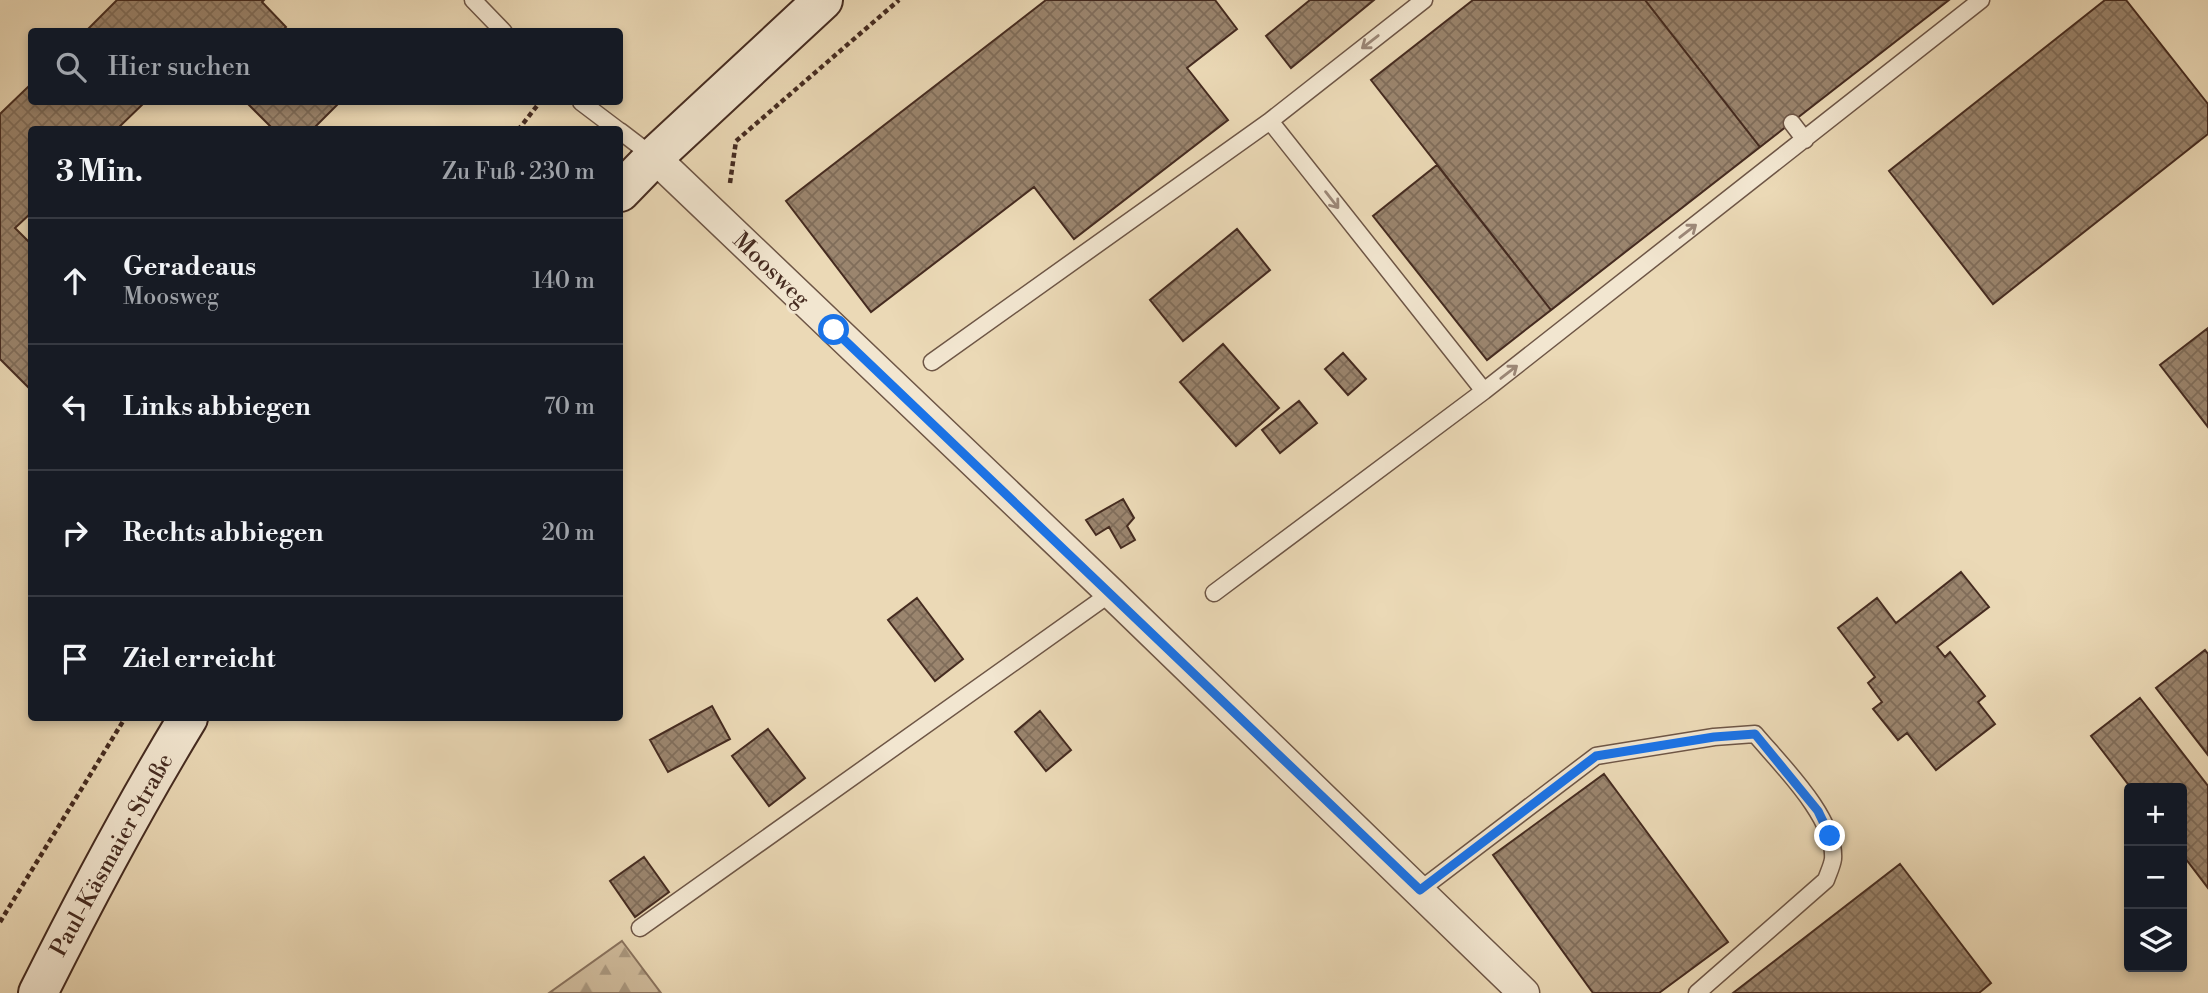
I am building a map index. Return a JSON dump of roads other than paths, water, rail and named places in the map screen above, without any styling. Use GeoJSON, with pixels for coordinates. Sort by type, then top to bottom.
{"type":"FeatureCollection","features":[{"type":"Feature","properties":{"kind":"street"},"geometry":{"type":"LineString","coordinates":[[623,189],[820,3]]}},
{"type":"Feature","properties":{"kind":"street","name":"Moosweg"},"geometry":{"type":"LineString","coordinates":[[654,157],[1111,593],[1524,993]]}},
{"type":"Feature","properties":{"kind":"street","name":"Paul-Käsmaier Straße"},"geometry":{"type":"LineString","coordinates":[[38,993],[138,800],[186,721]]}},
{"type":"Feature","properties":{"kind":"lane"},"geometry":{"type":"LineString","coordinates":[[473,0],[500,28]]}},
{"type":"Feature","properties":{"kind":"lane"},"geometry":{"type":"LineString","coordinates":[[932,362],[1270,121],[1424,0]]}},
{"type":"Feature","properties":{"kind":"lane"},"geometry":{"type":"LineString","coordinates":[[1214,593],[1484,391],[1981,0]]}},
{"type":"Feature","properties":{"kind":"lane"},"geometry":{"type":"LineString","coordinates":[[585,105],[614,126]]}},
{"type":"Feature","properties":{"kind":"lane"},"geometry":{"type":"LineString","coordinates":[[1270,121],[1484,391]]}},
{"type":"Feature","properties":{"kind":"lane"},"geometry":{"type":"LineString","coordinates":[[1792,123],[1805,140]]}},
{"type":"Feature","properties":{"kind":"lane"},"geometry":{"type":"LineString","coordinates":[[623,133],[654,157]]}},
{"type":"Feature","properties":{"kind":"lane"},"geometry":{"type":"LineString","coordinates":[[640,928],[1111,593]]}},
{"type":"Feature","properties":{"kind":"lane"},"geometry":{"type":"LineString","coordinates":[[1420,890],[1596,756],[1714,737],[1755,734],[1818,811],[1830,836],[1833,860],[1826,880],[1698,993]]}}]}
